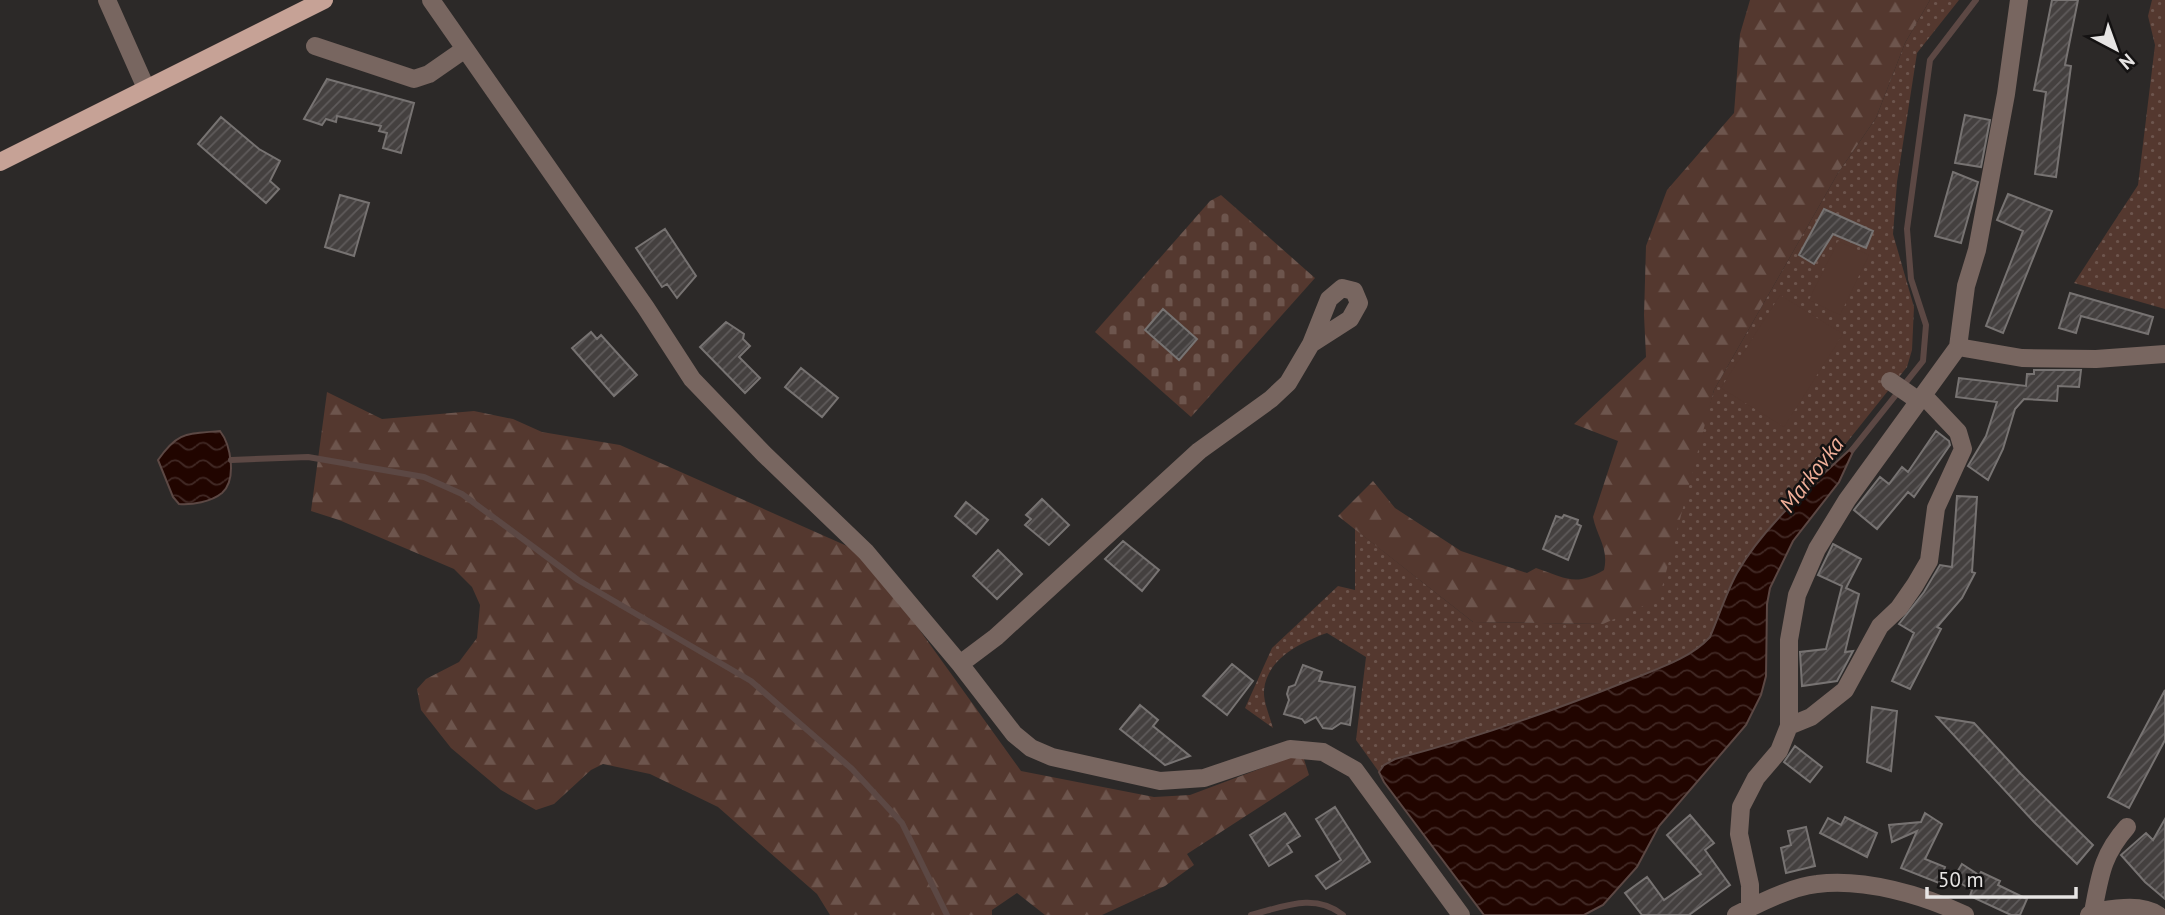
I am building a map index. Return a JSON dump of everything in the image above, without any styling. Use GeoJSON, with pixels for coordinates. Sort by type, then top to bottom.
{"type":"FeatureCollection","features":[{"type":"Feature","properties":{"kind":"main road"},"geometry":{"type":"LineString","coordinates":[[0,162],[324,0]]}},
{"type":"Feature","properties":{"kind":"street"},"geometry":{"type":"LineString","coordinates":[[107,0],[146,88]]}},
{"type":"Feature","properties":{"kind":"street"},"geometry":{"type":"LineString","coordinates":[[431,0],[646,307],[692,379],[764,454],[866,552],[960,664],[1014,734],[1031,748],[1052,757],[1160,781],[1204,778],[1290,749],[1323,752],[1355,770],[1461,915]]}},
{"type":"Feature","properties":{"kind":"street"},"geometry":{"type":"LineString","coordinates":[[1743,912],[1750,885],[1739,834],[1741,807],[1756,778],[1779,751],[1789,726],[1789,640],[1797,594],[1817,549],[1847,500],[1916,397],[1958,347],[1966,286],[1977,250],[2006,94],[2019,0]]}},
{"type":"Feature","properties":{"kind":"street"},"geometry":{"type":"LineString","coordinates":[[315,46],[414,79],[429,74],[466,49]]}},
{"type":"Feature","properties":{"kind":"street"},"geometry":{"type":"LineString","coordinates":[[960,664],[996,637],[1199,451],[1271,399],[1288,383],[1311,344]]}},
{"type":"Feature","properties":{"kind":"street"},"geometry":{"type":"LineString","coordinates":[[1958,347],[2022,358],[2096,359],[2165,354]]}},
{"type":"Feature","properties":{"kind":"street"},"geometry":{"type":"LineString","coordinates":[[1789,726],[1825,708],[1844,690],[1880,626],[1899,608],[1929,561],[1936,508],[1963,449],[1958,432],[1916,397],[1889,381]]}},
{"type":"Feature","properties":{"kind":"street"},"geometry":{"type":"LineString","coordinates":[[2127,827],[2112,844],[2105,860],[2091,914],[2126,908],[2151,910],[2158,915]]}},
{"type":"Feature","properties":{"kind":"street"},"geometry":{"type":"LineString","coordinates":[[1743,912],[1816,884],[1882,886],[1965,915]]}},
{"type":"Feature","properties":{"kind":"green space"},"geometry":{"type":"Polygon","coordinates":[[[1750,0],[1930,0],[1905,43],[1876,118],[1838,173],[1714,390],[1659,599],[1603,624],[1473,622],[1338,516],[1373,481],[1395,508],[1461,551],[1527,573],[1536,568],[1570,579],[1585,578],[1604,570],[1604,549],[1593,517],[1618,441],[1574,424],[1646,357],[1646,246],[1667,190],[1734,113],[1740,34],[1750,0]]]}},
{"type":"Feature","properties":{"kind":"green space"},"geometry":{"type":"Polygon","coordinates":[[[1930,0],[1959,0],[1917,53],[1897,182],[1893,234],[1914,307],[1912,350],[1907,367],[1816,481],[1774,524],[1736,574],[1710,637],[1693,651],[1661,667],[1514,723],[1395,759],[1384,765],[1379,772],[1356,740],[1366,657],[1327,633],[1287,653],[1272,669],[1264,694],[1273,728],[1245,708],[1272,648],[1338,586],[1355,590],[1355,529],[1473,622],[1603,624],[1708,410],[1714,390],[1838,173],[1876,118],[1905,43],[1930,0]]]}},
{"type":"Feature","properties":{"kind":"green space"},"geometry":{"type":"Polygon","coordinates":[[[2152,0],[2165,0],[2165,309],[2074,283],[2138,185],[2155,45],[2148,16],[2152,0]]]}},
{"type":"Feature","properties":{"kind":"green space"},"geometry":{"type":"Polygon","coordinates":[[[1221,195],[1315,278],[1191,417],[1095,332],[1210,201],[1221,195]]]}},
{"type":"Feature","properties":{"kind":"green space"},"geometry":{"type":"Polygon","coordinates":[[[1838,241],[1869,255],[1840,315],[1809,300],[1838,241]]]}},
{"type":"Feature","properties":{"kind":"green space"},"geometry":{"type":"Polygon","coordinates":[[[1780,295],[1843,334],[1784,427],[1721,388],[1780,295]]]}},
{"type":"Feature","properties":{"kind":"green space"},"geometry":{"type":"Polygon","coordinates":[[[327,392],[382,419],[474,411],[513,419],[542,432],[620,445],[865,554],[1021,771],[1154,797],[1190,795],[1302,753],[1309,775],[1187,854],[1194,865],[1165,886],[1102,915],[1045,915],[1017,893],[992,910],[992,915],[830,915],[817,894],[718,807],[650,774],[603,764],[591,770],[554,804],[536,810],[501,790],[451,748],[421,710],[417,689],[426,679],[459,662],[477,638],[480,605],[472,587],[454,569],[339,520],[311,511],[327,392]]]}},
{"type":"Feature","properties":{"kind":"water"},"geometry":{"type":"Polygon","coordinates":[[[220,431],[231,462],[227,487],[218,496],[207,501],[179,504],[173,497],[158,460],[171,444],[184,436],[220,431]]]}},
{"type":"Feature","properties":{"kind":"water"},"geometry":{"type":"Polygon","coordinates":[[[1857,443],[1839,482],[1793,541],[1770,588],[1767,604],[1766,676],[1761,695],[1746,725],[1659,826],[1637,867],[1603,905],[1584,915],[1484,915],[1384,782],[1379,772],[1384,765],[1395,759],[1485,733],[1572,702],[1661,667],[1702,645],[1710,637],[1737,573],[1761,538],[1792,504],[1857,443]]]}},
{"type":"Feature","properties":{"kind":"building"},"geometry":{"type":"Polygon","coordinates":[[[2052,0],[2078,0],[2065,65],[2071,66],[2056,177],[2035,174],[2046,92],[2034,90],[2052,0]]]}},
{"type":"Feature","properties":{"kind":"building"},"geometry":{"type":"Polygon","coordinates":[[[327,79],[414,103],[401,153],[383,148],[387,133],[379,131],[381,126],[337,116],[336,122],[326,119],[322,125],[304,119],[327,79]]]}},
{"type":"Feature","properties":{"kind":"building"},"geometry":{"type":"Polygon","coordinates":[[[1965,115],[1990,120],[1981,167],[1955,163],[1965,115]]]}},
{"type":"Feature","properties":{"kind":"building"},"geometry":{"type":"Polygon","coordinates":[[[221,117],[259,149],[280,161],[270,181],[279,189],[266,203],[198,144],[221,117]]]}},
{"type":"Feature","properties":{"kind":"building"},"geometry":{"type":"Polygon","coordinates":[[[1953,172],[1978,182],[1961,243],[1935,236],[1953,172]]]}},
{"type":"Feature","properties":{"kind":"building"},"geometry":{"type":"Polygon","coordinates":[[[2008,194],[2052,211],[2003,333],[1986,326],[2023,231],[1997,220],[2008,194]]]}},
{"type":"Feature","properties":{"kind":"building"},"geometry":{"type":"Polygon","coordinates":[[[340,195],[369,203],[354,256],[325,247],[340,195]]]}},
{"type":"Feature","properties":{"kind":"building"},"geometry":{"type":"Polygon","coordinates":[[[1824,209],[1873,231],[1866,248],[1833,234],[1814,264],[1799,255],[1824,209]]]}},
{"type":"Feature","properties":{"kind":"building"},"geometry":{"type":"Polygon","coordinates":[[[665,229],[696,276],[677,298],[667,284],[662,287],[636,248],[665,229]]]}},
{"type":"Feature","properties":{"kind":"building"},"geometry":{"type":"Polygon","coordinates":[[[2070,293],[2153,317],[2148,334],[2081,316],[2076,333],[2059,328],[2070,293]]]}},
{"type":"Feature","properties":{"kind":"building"},"geometry":{"type":"Polygon","coordinates":[[[1163,309],[1197,339],[1179,360],[1145,330],[1163,309]]]}},
{"type":"Feature","properties":{"kind":"building"},"geometry":{"type":"Polygon","coordinates":[[[726,322],[744,334],[743,339],[750,346],[739,357],[760,378],[745,393],[700,347],[726,322]]]}},
{"type":"Feature","properties":{"kind":"building"},"geometry":{"type":"Polygon","coordinates":[[[591,332],[597,339],[601,335],[637,375],[614,396],[572,348],[591,332]]]}},
{"type":"Feature","properties":{"kind":"building"},"geometry":{"type":"Polygon","coordinates":[[[801,368],[838,398],[822,417],[785,387],[801,368]]]}},
{"type":"Feature","properties":{"kind":"building"},"geometry":{"type":"Polygon","coordinates":[[[2034,370],[2081,370],[2079,387],[2058,386],[2057,401],[2024,399],[2015,409],[2003,449],[1988,480],[1968,466],[1986,436],[1997,402],[1956,397],[1959,378],[2026,386],[2027,374],[2034,374],[2034,370]]]}},
{"type":"Feature","properties":{"kind":"building"},"geometry":{"type":"Polygon","coordinates":[[[1936,431],[1949,441],[1950,445],[1914,497],[1908,492],[1877,529],[1854,510],[1880,477],[1889,484],[1902,467],[1908,472],[1936,431]]]}},
{"type":"Feature","properties":{"kind":"building"},"geometry":{"type":"Polygon","coordinates":[[[1957,496],[1977,497],[1972,572],[1975,573],[1962,598],[1937,627],[1941,629],[1910,689],[1892,681],[1914,633],[1899,624],[1924,592],[1940,565],[1952,567],[1957,496]]]}},
{"type":"Feature","properties":{"kind":"building"},"geometry":{"type":"Polygon","coordinates":[[[1042,499],[1069,525],[1049,545],[1025,525],[1031,519],[1026,515],[1042,499]]]}},
{"type":"Feature","properties":{"kind":"building"},"geometry":{"type":"Polygon","coordinates":[[[966,502],[988,520],[976,534],[955,516],[966,502]]]}},
{"type":"Feature","properties":{"kind":"building"},"geometry":{"type":"Polygon","coordinates":[[[1564,515],[1578,520],[1577,524],[1581,526],[1568,560],[1543,549],[1556,516],[1562,518],[1564,515]]]}},
{"type":"Feature","properties":{"kind":"building"},"geometry":{"type":"Polygon","coordinates":[[[1123,541],[1159,570],[1142,591],[1105,559],[1123,541]]]}},
{"type":"Feature","properties":{"kind":"building"},"geometry":{"type":"Polygon","coordinates":[[[1833,544],[1861,559],[1846,588],[1859,594],[1845,652],[1853,651],[1837,681],[1802,686],[1800,652],[1826,649],[1842,586],[1818,575],[1833,544]]]}},
{"type":"Feature","properties":{"kind":"building"},"geometry":{"type":"Polygon","coordinates":[[[998,550],[1022,574],[997,599],[973,576],[998,550]]]}},
{"type":"Feature","properties":{"kind":"building"},"geometry":{"type":"Polygon","coordinates":[[[1232,664],[1253,681],[1227,715],[1203,696],[1232,664]]]}},
{"type":"Feature","properties":{"kind":"building"},"geometry":{"type":"Polygon","coordinates":[[[1303,665],[1322,672],[1319,681],[1355,687],[1350,725],[1341,723],[1332,729],[1323,728],[1316,717],[1305,723],[1302,719],[1284,714],[1289,700],[1289,687],[1295,685],[1303,665]]]}},
{"type":"Feature","properties":{"kind":"building"},"geometry":{"type":"Polygon","coordinates":[[[2165,690],[2165,740],[2129,808],[2108,797],[2165,690]]]}},
{"type":"Feature","properties":{"kind":"building"},"geometry":{"type":"Polygon","coordinates":[[[1140,705],[1158,720],[1153,726],[1190,756],[1165,765],[1120,729],[1140,705]]]}},
{"type":"Feature","properties":{"kind":"building"},"geometry":{"type":"Polygon","coordinates":[[[1872,707],[1897,711],[1891,771],[1867,762],[1872,707]]]}},
{"type":"Feature","properties":{"kind":"building"},"geometry":{"type":"Polygon","coordinates":[[[1937,717],[1974,723],[2093,845],[2077,864],[2034,822],[1937,717]]]}},
{"type":"Feature","properties":{"kind":"building"},"geometry":{"type":"Polygon","coordinates":[[[1795,746],[1822,767],[1810,782],[1784,762],[1795,746]]]}},
{"type":"Feature","properties":{"kind":"building"},"geometry":{"type":"Polygon","coordinates":[[[1335,807],[1370,862],[1326,889],[1316,876],[1341,860],[1316,819],[1335,807]]]}},
{"type":"Feature","properties":{"kind":"building"},"geometry":{"type":"Polygon","coordinates":[[[1285,813],[1300,836],[1287,844],[1292,852],[1269,866],[1250,835],[1285,813]]]}},
{"type":"Feature","properties":{"kind":"building"},"geometry":{"type":"Polygon","coordinates":[[[1925,813],[1942,824],[1925,859],[1945,867],[1939,883],[1901,868],[1917,831],[1892,842],[1889,825],[1921,822],[1925,813]]]}},
{"type":"Feature","properties":{"kind":"building"},"geometry":{"type":"Polygon","coordinates":[[[1690,815],[1714,843],[1705,850],[1730,885],[1689,915],[1642,915],[1625,893],[1647,877],[1664,900],[1701,874],[1667,835],[1690,815]]]}},
{"type":"Feature","properties":{"kind":"building"},"geometry":{"type":"Polygon","coordinates":[[[1845,817],[1877,833],[1867,857],[1820,833],[1828,818],[1841,825],[1845,817]]]}},
{"type":"Feature","properties":{"kind":"building"},"geometry":{"type":"Polygon","coordinates":[[[2165,819],[2165,899],[2145,882],[2121,855],[2146,833],[2153,840],[2165,819]]]}},
{"type":"Feature","properties":{"kind":"building"},"geometry":{"type":"Polygon","coordinates":[[[1806,827],[1815,866],[1786,873],[1781,848],[1791,845],[1788,831],[1806,827]]]}},
{"type":"Feature","properties":{"kind":"building"},"geometry":{"type":"Polygon","coordinates":[[[1962,864],[1979,875],[1981,872],[2000,881],[1998,885],[2027,899],[2020,915],[2011,915],[1970,896],[1972,890],[1953,879],[1962,864]]]}},
{"type":"Feature","properties":{"kind":"waterway","name":"Markovka"},"geometry":{"type":"LineString","coordinates":[[1852,450],[1923,361],[1926,325],[1911,279],[1907,229],[1930,60],[1976,0]]}},
{"type":"Feature","properties":{"kind":"waterway"},"geometry":{"type":"LineString","coordinates":[[231,460],[308,457],[424,477],[462,494],[578,580],[751,681],[852,769],[902,823],[947,915]]}},
{"type":"Feature","properties":{"kind":"waterway","name":"Markovka"},"geometry":{"type":"LineString","coordinates":[[1251,915],[1298,903],[1321,904],[1343,915]]}}]}
